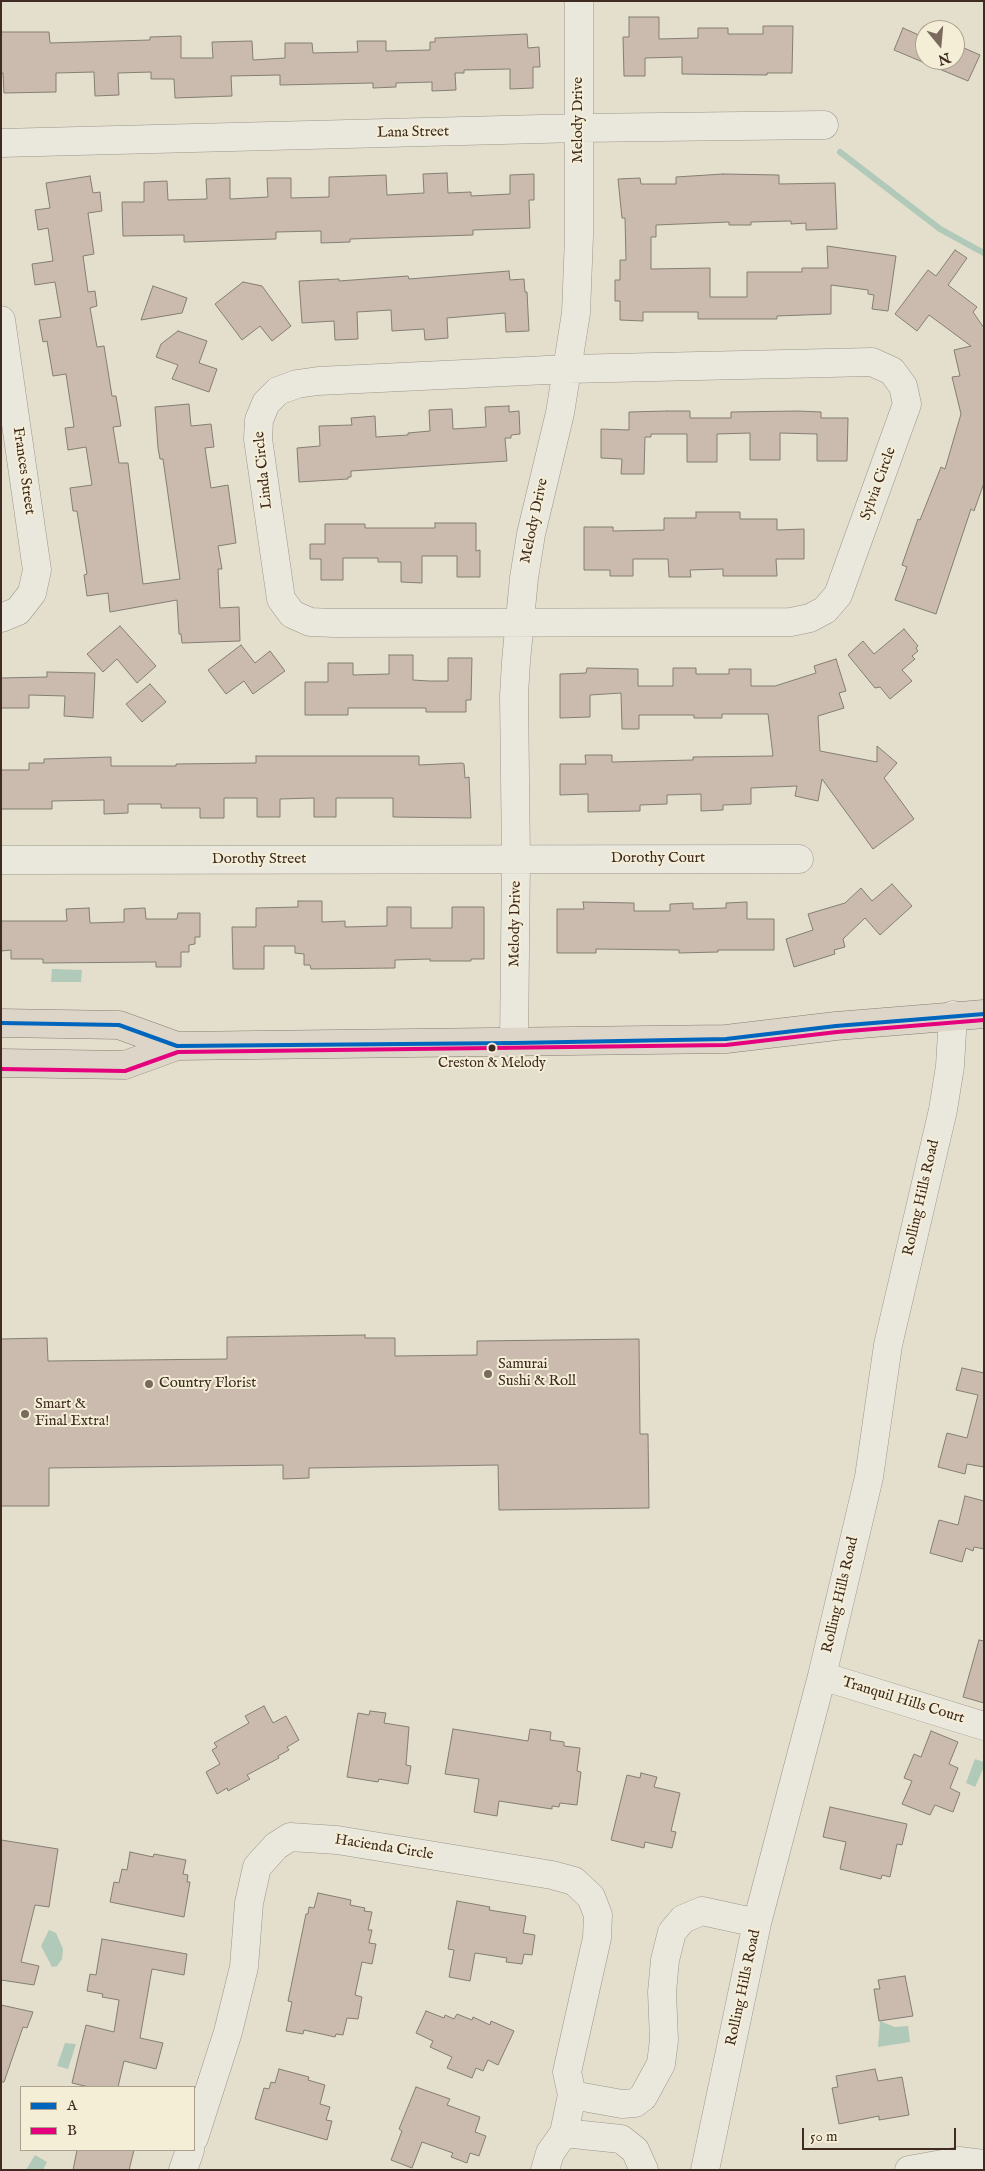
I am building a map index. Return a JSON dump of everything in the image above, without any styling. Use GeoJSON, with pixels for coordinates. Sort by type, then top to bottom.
{"type":"FeatureCollection","features":[{"type":"Feature","properties":{"kind":"main road"},"geometry":{"type":"LineString","coordinates":[[1,1063],[125,1065],[177,1046],[514,1044],[726,1039],[836,1026],[953,1015],[984,1014]]}},
{"type":"Feature","properties":{"kind":"main road"},"geometry":{"type":"LineString","coordinates":[[1,1023],[119,1025],[177,1046]]}},
{"type":"Feature","properties":{"kind":"street","name":"Melody Drive"},"geometry":{"type":"LineString","coordinates":[[514,1044],[516,859],[514,696],[519,623],[531,534],[568,369],[576,313],[580,128],[578,1]]}},
{"type":"Feature","properties":{"kind":"street","name":"Lana Street"},"geometry":{"type":"LineString","coordinates":[[1,143],[580,128],[824,125]]}},
{"type":"Feature","properties":{"kind":"street","name":"Frances Street"},"geometry":{"type":"LineString","coordinates":[[1,320],[37,570],[32,593],[18,611],[1,618]]}},
{"type":"Feature","properties":{"kind":"street","name":"Sylvia Circle"},"geometry":{"type":"LineString","coordinates":[[519,623],[791,622],[810,618],[825,610],[838,595],[907,404],[903,386],[892,371],[872,362],[568,369]]}},
{"type":"Feature","properties":{"kind":"street","name":"Linda Circle"},"geometry":{"type":"LineString","coordinates":[[519,623],[310,622],[292,614],[280,599],[258,440],[259,420],[266,403],[278,391],[297,384],[318,381],[568,369]]}},
{"type":"Feature","properties":{"kind":"street","name":"Dorothy Court"},"geometry":{"type":"LineString","coordinates":[[516,859],[799,859]]}},
{"type":"Feature","properties":{"kind":"street","name":"Dorothy Street"},"geometry":{"type":"LineString","coordinates":[[1,860],[516,859]]}},
{"type":"Feature","properties":{"kind":"street","name":"Rolling Hills Road"},"geometry":{"type":"LineString","coordinates":[[705,2170],[757,1922],[822,1676],[869,1478],[888,1345],[942,1110],[950,1066],[953,1015]]}},
{"type":"Feature","properties":{"kind":"street","name":"Tranquil Hills Court"},"geometry":{"type":"LineString","coordinates":[[822,1676],[984,1726]]}},
{"type":"Feature","properties":{"kind":"street","name":"Hacienda Circle"},"geometry":{"type":"LineString","coordinates":[[195,2135],[228,2032],[244,1967],[249,1903],[257,1867],[276,1846],[290,1837],[337,1840],[552,1875],[574,1881],[591,1897],[598,1915],[596,1938],[567,2072],[572,2095],[564,2134],[550,2153],[545,2170]]}},
{"type":"Feature","properties":{"kind":"street"},"geometry":{"type":"LineString","coordinates":[[572,2095],[622,2104],[635,2102],[643,2097],[661,2064],[664,2040],[662,1992],[665,1960],[672,1932],[682,1919],[702,1911],[757,1922]]}},
{"type":"Feature","properties":{"kind":"street"},"geometry":{"type":"LineString","coordinates":[[564,2134],[621,2139],[634,2150],[644,2170]]}},
{"type":"Feature","properties":{"kind":"street"},"geometry":{"type":"LineString","coordinates":[[183,2170],[190,2151]]}},
{"type":"Feature","properties":{"kind":"street"},"geometry":{"type":"LineString","coordinates":[[909,2170],[959,2161],[984,2164]]}},
{"type":"Feature","properties":{"kind":"shaded area"},"geometry":{"type":"Polygon","coordinates":[[[52,969],[82,970],[81,982],[51,982],[52,969]]]}},
{"type":"Feature","properties":{"kind":"shaded area"},"geometry":{"type":"Polygon","coordinates":[[[975,1759],[984,1762],[984,1767],[975,1787],[966,1783],[975,1759]]]}},
{"type":"Feature","properties":{"kind":"shaded area"},"geometry":{"type":"Polygon","coordinates":[[[49,1930],[56,1933],[63,1949],[62,1959],[57,1966],[52,1967],[41,1946],[49,1930]]]}},
{"type":"Feature","properties":{"kind":"shaded area"},"geometry":{"type":"Polygon","coordinates":[[[880,2021],[895,2027],[908,2026],[910,2042],[878,2047],[880,2021]]]}},
{"type":"Feature","properties":{"kind":"shaded area"},"geometry":{"type":"Polygon","coordinates":[[[65,2043],[76,2044],[68,2069],[57,2066],[65,2043]]]}},
{"type":"Feature","properties":{"kind":"shaded area"},"geometry":{"type":"Polygon","coordinates":[[[35,2155],[47,2162],[43,2170],[26,2170],[35,2155]]]}},
{"type":"Feature","properties":{"kind":"building"},"geometry":{"type":"Polygon","coordinates":[[[629,17],[659,17],[659,39],[698,38],[698,28],[728,28],[728,34],[763,34],[763,26],[793,26],[792,73],[767,73],[767,75],[682,74],[682,57],[645,58],[645,76],[624,76],[623,37],[629,37],[629,17]]]}},
{"type":"Feature","properties":{"kind":"building"},"geometry":{"type":"Polygon","coordinates":[[[903,28],[915,33],[915,59],[894,50],[903,28]]]}},
{"type":"Feature","properties":{"kind":"building"},"geometry":{"type":"Polygon","coordinates":[[[1,32],[49,32],[50,43],[150,40],[150,37],[181,36],[181,58],[213,58],[212,42],[252,41],[253,60],[285,58],[285,43],[312,43],[313,53],[358,52],[357,41],[386,41],[386,51],[430,50],[430,42],[435,42],[435,38],[527,34],[528,48],[539,47],[540,67],[533,67],[533,88],[510,89],[510,69],[464,70],[464,73],[455,73],[456,90],[432,91],[432,82],[396,83],[396,87],[373,88],[373,83],[280,85],[280,75],[231,76],[232,96],[175,98],[174,79],[151,79],[151,72],[118,73],[119,95],[95,96],[94,72],[56,73],[56,92],[4,93],[3,73],[1,73],[1,32]]]}},
{"type":"Feature","properties":{"kind":"building"},"geometry":{"type":"Polygon","coordinates":[[[965,48],[980,55],[968,81],[942,70],[965,70],[965,48]]]}},
{"type":"Feature","properties":{"kind":"building"},"geometry":{"type":"Polygon","coordinates":[[[447,173],[448,193],[471,192],[471,196],[510,194],[510,175],[534,174],[534,200],[529,200],[530,228],[473,230],[473,235],[350,239],[350,242],[321,243],[321,231],[276,232],[276,239],[184,242],[184,235],[123,236],[122,202],[144,202],[144,182],[167,181],[168,200],[207,199],[206,179],[230,178],[230,199],[268,197],[267,178],[291,178],[291,198],[329,197],[329,177],[386,175],[387,195],[424,193],[423,174],[447,173]]]}},
{"type":"Feature","properties":{"kind":"building"},"geometry":{"type":"Polygon","coordinates":[[[723,174],[779,175],[779,184],[835,183],[837,229],[806,230],[806,223],[791,224],[791,221],[751,222],[751,225],[729,225],[729,222],[656,225],[656,237],[651,237],[651,269],[710,268],[710,297],[747,297],[747,272],[802,272],[802,268],[828,268],[827,246],[896,256],[888,311],[872,309],[874,295],[868,294],[868,290],[831,285],[831,314],[777,316],[777,319],[698,319],[698,312],[643,312],[643,321],[620,320],[620,301],[615,301],[615,280],[620,280],[620,260],[626,260],[625,218],[622,218],[618,179],[640,178],[641,184],[676,184],[676,177],[723,174]]]}},
{"type":"Feature","properties":{"kind":"building"},"geometry":{"type":"Polygon","coordinates":[[[90,176],[93,193],[100,192],[102,211],[88,213],[94,254],[83,256],[88,292],[95,291],[97,306],[90,308],[97,347],[104,346],[112,396],[116,396],[121,426],[113,427],[119,463],[128,463],[143,584],[180,579],[163,459],[160,459],[158,448],[155,407],[189,404],[191,426],[211,424],[214,447],[205,448],[211,488],[228,485],[236,543],[218,546],[222,569],[218,569],[220,608],[239,607],[240,641],[182,643],[181,634],[179,634],[177,600],[110,612],[108,593],[87,596],[84,575],[87,574],[77,511],[73,511],[70,488],[92,485],[86,447],[68,450],[65,428],[74,427],[66,374],[53,376],[47,341],[43,342],[39,320],[61,317],[55,282],[35,285],[32,264],[53,261],[48,228],[38,230],[35,210],[50,208],[46,183],[90,176]]]}},
{"type":"Feature","properties":{"kind":"building"},"geometry":{"type":"Polygon","coordinates":[[[955,250],[967,258],[948,285],[977,307],[973,312],[984,328],[984,483],[974,511],[971,509],[936,614],[895,600],[907,567],[902,565],[918,519],[920,520],[941,467],[945,469],[961,414],[952,377],[960,376],[954,350],[971,346],[929,315],[917,331],[895,314],[928,270],[936,276],[955,250]]]}},
{"type":"Feature","properties":{"kind":"building"},"geometry":{"type":"Polygon","coordinates":[[[509,271],[510,280],[524,279],[525,292],[527,292],[529,331],[506,332],[505,313],[447,318],[448,338],[425,340],[424,329],[392,331],[391,310],[357,312],[358,339],[335,340],[334,321],[302,323],[299,281],[339,279],[339,281],[408,276],[409,279],[509,271]]]}},
{"type":"Feature","properties":{"kind":"building"},"geometry":{"type":"Polygon","coordinates":[[[243,282],[262,286],[291,326],[272,341],[260,326],[242,340],[215,304],[243,282]]]}},
{"type":"Feature","properties":{"kind":"building"},"geometry":{"type":"Polygon","coordinates":[[[153,286],[187,298],[182,313],[141,320],[153,286]]]}},
{"type":"Feature","properties":{"kind":"building"},"geometry":{"type":"Polygon","coordinates":[[[178,331],[207,341],[199,363],[217,369],[209,392],[172,379],[178,365],[156,357],[161,344],[178,331]]]}},
{"type":"Feature","properties":{"kind":"building"},"geometry":{"type":"Polygon","coordinates":[[[509,406],[509,412],[519,411],[520,434],[511,435],[511,438],[505,438],[507,461],[351,471],[351,477],[348,477],[348,479],[299,482],[297,448],[320,446],[319,426],[352,425],[351,418],[375,416],[376,437],[408,435],[408,433],[430,431],[429,410],[452,409],[453,429],[486,427],[485,407],[509,406]]]}},
{"type":"Feature","properties":{"kind":"building"},"geometry":{"type":"Polygon","coordinates":[[[690,411],[690,418],[731,418],[731,412],[798,411],[821,412],[821,418],[848,418],[847,461],[817,461],[817,434],[780,433],[780,460],[750,460],[750,433],[717,434],[717,462],[687,462],[687,434],[651,434],[651,437],[645,437],[644,474],[621,474],[622,459],[601,458],[601,429],[629,430],[629,412],[690,411]]]}},
{"type":"Feature","properties":{"kind":"building"},"geometry":{"type":"Polygon","coordinates":[[[696,512],[740,512],[740,519],[777,519],[777,530],[804,529],[804,559],[776,559],[777,576],[723,576],[723,569],[690,570],[691,577],[669,577],[668,559],[633,559],[633,576],[610,576],[610,570],[584,570],[584,527],[613,527],[613,531],[664,530],[664,518],[696,518],[696,512]]]}},
{"type":"Feature","properties":{"kind":"building"},"geometry":{"type":"Polygon","coordinates":[[[435,523],[476,523],[476,551],[480,550],[480,577],[457,577],[457,556],[422,556],[422,583],[401,582],[401,562],[378,562],[378,558],[343,558],[343,580],[321,580],[321,559],[310,559],[310,544],[325,544],[325,524],[365,524],[365,528],[435,528],[435,523]]]}},
{"type":"Feature","properties":{"kind":"building"},"geometry":{"type":"Polygon","coordinates":[[[120,626],[156,666],[137,683],[117,659],[103,672],[87,654],[120,626]]]}},
{"type":"Feature","properties":{"kind":"building"},"geometry":{"type":"Polygon","coordinates":[[[904,629],[918,646],[916,648],[918,651],[912,656],[915,659],[902,670],[912,681],[890,699],[880,687],[875,688],[848,655],[863,641],[874,654],[904,629]]]}},
{"type":"Feature","properties":{"kind":"building"},"geometry":{"type":"Polygon","coordinates":[[[241,645],[255,663],[270,651],[285,671],[253,694],[244,681],[226,694],[208,670],[241,645]]]}},
{"type":"Feature","properties":{"kind":"building"},"geometry":{"type":"Polygon","coordinates":[[[389,655],[413,655],[413,680],[429,681],[448,681],[448,658],[472,658],[471,700],[466,700],[466,712],[426,712],[426,708],[348,708],[348,715],[305,715],[305,682],[328,682],[328,663],[353,663],[353,675],[389,674],[389,655]]]}},
{"type":"Feature","properties":{"kind":"building"},"geometry":{"type":"Polygon","coordinates":[[[836,659],[846,691],[839,693],[844,708],[818,716],[820,751],[877,762],[877,746],[897,763],[884,778],[914,819],[873,849],[822,779],[818,801],[795,796],[797,786],[751,788],[751,804],[723,805],[723,810],[701,811],[701,794],[667,795],[667,804],[640,805],[640,811],[588,812],[588,794],[560,795],[560,764],[586,764],[585,755],[612,755],[612,762],[693,760],[693,757],[773,756],[768,714],[722,714],[722,718],[694,718],[694,715],[639,715],[639,729],[622,729],[621,693],[590,695],[590,717],[560,718],[560,674],[586,673],[587,668],[638,669],[638,686],[673,686],[673,668],[696,668],[696,674],[729,674],[729,669],[751,669],[751,686],[775,686],[816,673],[814,666],[836,659]]]}},
{"type":"Feature","properties":{"kind":"building"},"geometry":{"type":"Polygon","coordinates":[[[47,672],[95,673],[93,718],[64,716],[65,696],[29,695],[29,708],[1,708],[1,678],[47,677],[47,672]]]}},
{"type":"Feature","properties":{"kind":"building"},"geometry":{"type":"Polygon","coordinates":[[[150,684],[166,702],[142,722],[126,704],[150,684]]]}},
{"type":"Feature","properties":{"kind":"building"},"geometry":{"type":"Polygon","coordinates":[[[256,756],[419,756],[419,765],[462,763],[464,764],[465,778],[469,777],[471,818],[393,817],[393,798],[336,798],[336,817],[314,817],[314,798],[280,799],[280,817],[257,817],[257,798],[224,798],[224,818],[200,818],[200,808],[161,808],[161,804],[128,804],[128,813],[104,814],[104,800],[52,801],[52,809],[1,809],[1,770],[29,770],[29,763],[44,763],[44,759],[111,757],[111,766],[176,766],[176,764],[256,763],[256,756]]]}},
{"type":"Feature","properties":{"kind":"building"},"geometry":{"type":"Polygon","coordinates":[[[892,884],[912,906],[880,935],[865,918],[843,939],[845,947],[834,950],[835,954],[794,967],[786,939],[813,930],[808,914],[845,903],[861,888],[872,901],[892,884]]]}},
{"type":"Feature","properties":{"kind":"building"},"geometry":{"type":"Polygon","coordinates":[[[298,901],[322,901],[322,922],[345,921],[345,927],[387,926],[387,907],[411,907],[411,928],[452,928],[452,907],[484,907],[484,959],[471,959],[471,961],[395,960],[395,968],[311,969],[310,965],[304,965],[304,954],[295,953],[295,946],[264,946],[264,969],[233,969],[232,927],[256,927],[256,908],[298,907],[298,901]]]}},
{"type":"Feature","properties":{"kind":"building"},"geometry":{"type":"Polygon","coordinates":[[[583,902],[634,903],[634,911],[670,911],[670,904],[693,903],[693,909],[726,908],[726,903],[747,902],[747,919],[774,919],[774,950],[718,950],[718,952],[679,953],[679,950],[596,949],[596,953],[557,953],[557,909],[584,909],[583,902]]]}},
{"type":"Feature","properties":{"kind":"building"},"geometry":{"type":"Polygon","coordinates":[[[89,908],[90,923],[124,922],[124,909],[145,908],[146,919],[177,919],[178,913],[200,913],[200,937],[195,937],[195,944],[189,945],[189,952],[181,952],[181,967],[156,967],[156,962],[43,963],[43,959],[11,959],[11,950],[1,951],[1,921],[67,921],[66,909],[89,908]]]}},
{"type":"Feature","properties":{"kind":"building"},"geometry":{"type":"Polygon","coordinates":[[[365,1335],[365,1338],[395,1338],[395,1356],[477,1355],[477,1341],[639,1339],[640,1434],[648,1434],[649,1508],[499,1510],[498,1465],[309,1468],[309,1478],[283,1479],[283,1465],[49,1468],[49,1506],[1,1506],[1,1339],[47,1338],[48,1361],[227,1359],[227,1337],[365,1335]]]}},
{"type":"Feature","properties":{"kind":"building"},"geometry":{"type":"Polygon","coordinates":[[[962,1368],[984,1373],[984,1467],[967,1464],[965,1474],[938,1467],[947,1433],[967,1438],[978,1395],[956,1390],[962,1368]]]}},
{"type":"Feature","properties":{"kind":"building"},"geometry":{"type":"Polygon","coordinates":[[[965,1496],[984,1501],[984,1549],[974,1547],[973,1551],[966,1548],[962,1562],[930,1553],[939,1520],[958,1525],[965,1496]]]}},
{"type":"Feature","properties":{"kind":"building"},"geometry":{"type":"Polygon","coordinates":[[[979,1640],[984,1641],[984,1703],[963,1697],[979,1640]]]}},
{"type":"Feature","properties":{"kind":"building"},"geometry":{"type":"Polygon","coordinates":[[[264,1706],[273,1723],[286,1716],[299,1740],[287,1747],[289,1750],[278,1756],[279,1758],[247,1775],[250,1779],[228,1791],[227,1788],[217,1794],[206,1772],[220,1764],[212,1750],[217,1747],[214,1743],[249,1723],[245,1716],[264,1706]]]}},
{"type":"Feature","properties":{"kind":"building"},"geometry":{"type":"Polygon","coordinates":[[[370,1711],[386,1713],[384,1723],[409,1727],[406,1765],[411,1766],[408,1784],[379,1779],[378,1782],[347,1777],[358,1713],[369,1715],[370,1711]]]}},
{"type":"Feature","properties":{"kind":"building"},"geometry":{"type":"Polygon","coordinates":[[[453,1729],[528,1741],[530,1729],[551,1732],[550,1740],[564,1742],[564,1746],[580,1748],[577,1771],[581,1772],[577,1805],[560,1803],[559,1807],[552,1806],[552,1809],[499,1801],[497,1816],[474,1812],[479,1779],[445,1774],[453,1729]]]}},
{"type":"Feature","properties":{"kind":"building"},"geometry":{"type":"Polygon","coordinates":[[[931,1731],[958,1742],[949,1764],[958,1768],[950,1788],[960,1793],[953,1812],[935,1805],[930,1815],[902,1804],[912,1781],[904,1778],[914,1754],[921,1757],[931,1731]]]}},
{"type":"Feature","properties":{"kind":"building"},"geometry":{"type":"Polygon","coordinates":[[[641,1773],[657,1777],[654,1787],[680,1793],[671,1831],[676,1832],[672,1848],[645,1842],[644,1848],[611,1840],[627,1775],[640,1778],[641,1773]]]}},
{"type":"Feature","properties":{"kind":"building"},"geometry":{"type":"Polygon","coordinates":[[[830,1807],[907,1824],[902,1845],[897,1844],[890,1877],[882,1875],[881,1879],[840,1869],[846,1842],[823,1837],[830,1807]]]}},
{"type":"Feature","properties":{"kind":"building"},"geometry":{"type":"Polygon","coordinates":[[[1,1840],[58,1849],[49,1907],[35,1905],[21,1962],[39,1966],[34,1985],[1,1980],[1,1840]]]}},
{"type":"Feature","properties":{"kind":"building"},"geometry":{"type":"Polygon","coordinates":[[[130,1852],[153,1857],[154,1854],[186,1860],[183,1874],[188,1875],[187,1882],[190,1882],[184,1917],[110,1902],[114,1882],[119,1883],[122,1869],[127,1870],[130,1852]]]}},
{"type":"Feature","properties":{"kind":"building"},"geometry":{"type":"Polygon","coordinates":[[[318,1893],[351,1900],[350,1905],[365,1908],[364,1911],[372,1912],[368,1930],[372,1930],[369,1943],[376,1944],[372,1964],[362,1962],[355,1995],[362,1997],[358,2019],[347,2018],[343,2035],[336,2034],[335,2037],[304,2030],[303,2034],[286,2031],[292,2002],[288,2001],[306,1914],[308,1914],[309,1907],[314,1908],[318,1893]]]}},
{"type":"Feature","properties":{"kind":"building"},"geometry":{"type":"Polygon","coordinates":[[[457,1901],[490,1907],[489,1910],[526,1916],[523,1933],[535,1935],[532,1955],[524,1954],[522,1964],[506,1962],[507,1958],[475,1953],[470,1981],[449,1977],[454,1950],[448,1949],[457,1901]]]}},
{"type":"Feature","properties":{"kind":"building"},"geometry":{"type":"Polygon","coordinates":[[[102,1939],[187,1954],[184,1975],[152,1969],[140,2038],[163,2043],[156,2069],[124,2061],[118,2086],[85,2086],[72,2083],[86,2025],[114,2032],[119,2000],[102,1997],[103,1994],[87,1991],[90,1974],[96,1975],[102,1939]]]}},
{"type":"Feature","properties":{"kind":"building"},"geometry":{"type":"Polygon","coordinates":[[[905,1976],[913,2016],[879,2021],[874,1989],[880,1989],[878,1980],[905,1976]]]}},
{"type":"Feature","properties":{"kind":"building"},"geometry":{"type":"Polygon","coordinates":[[[1,2005],[33,2012],[27,2028],[23,2027],[4,2082],[1,2082],[1,2005]]]}},
{"type":"Feature","properties":{"kind":"building"},"geometry":{"type":"Polygon","coordinates":[[[426,2011],[444,2018],[445,2015],[454,2019],[457,2014],[472,2020],[473,2017],[490,2025],[491,2021],[514,2031],[498,2065],[488,2060],[483,2071],[476,2068],[472,2078],[447,2068],[452,2057],[430,2047],[433,2041],[416,2033],[426,2011]]]}},
{"type":"Feature","properties":{"kind":"building"},"geometry":{"type":"Polygon","coordinates":[[[279,2069],[309,2077],[308,2080],[325,2085],[320,2104],[330,2107],[326,2120],[332,2121],[327,2140],[255,2119],[264,2088],[269,2089],[271,2082],[275,2083],[279,2069]]]}},
{"type":"Feature","properties":{"kind":"building"},"geometry":{"type":"Polygon","coordinates":[[[875,2069],[878,2081],[902,2077],[909,2115],[879,2120],[879,2116],[839,2124],[832,2088],[838,2087],[836,2076],[875,2069]]]}},
{"type":"Feature","properties":{"kind":"building"},"geometry":{"type":"Polygon","coordinates":[[[416,2087],[450,2099],[447,2105],[480,2117],[475,2132],[486,2136],[479,2156],[470,2153],[467,2163],[451,2157],[453,2153],[422,2142],[412,2168],[391,2160],[402,2131],[399,2129],[416,2087]]]}},
{"type":"Feature","properties":{"kind":"building"},"geometry":{"type":"Polygon","coordinates":[[[77,2151],[134,2151],[129,2170],[73,2170],[77,2151]]]}},
{"type":"Feature","properties":{"kind":"waterway"},"geometry":{"type":"LineString","coordinates":[[840,152],[940,229],[984,253]]}},
{"type":"Feature","properties":{"kind":"transit line","name":"A"},"geometry":{"type":"LineString","coordinates":[[1,1023],[119,1025],[177,1046],[514,1043],[726,1039],[836,1026],[984,1014]]}},
{"type":"Feature","properties":{"kind":"transit line","name":"B"},"geometry":{"type":"LineString","coordinates":[[1,1069],[125,1071],[178,1052],[726,1045],[837,1032],[984,1020]]}},
{"type":"Feature","properties":{"kind":"place","name":"Creston & Melody"},"geometry":{"type":"Point","coordinates":[492,1048]}},
{"type":"Feature","properties":{"kind":"place","name":"Samurai Sushi & Roll"},"geometry":{"type":"Point","coordinates":[488,1374]}},
{"type":"Feature","properties":{"kind":"place","name":"Country Florist"},"geometry":{"type":"Point","coordinates":[149,1384]}},
{"type":"Feature","properties":{"kind":"place","name":"Smart & Final Extra!"},"geometry":{"type":"Point","coordinates":[25,1414]}}]}
